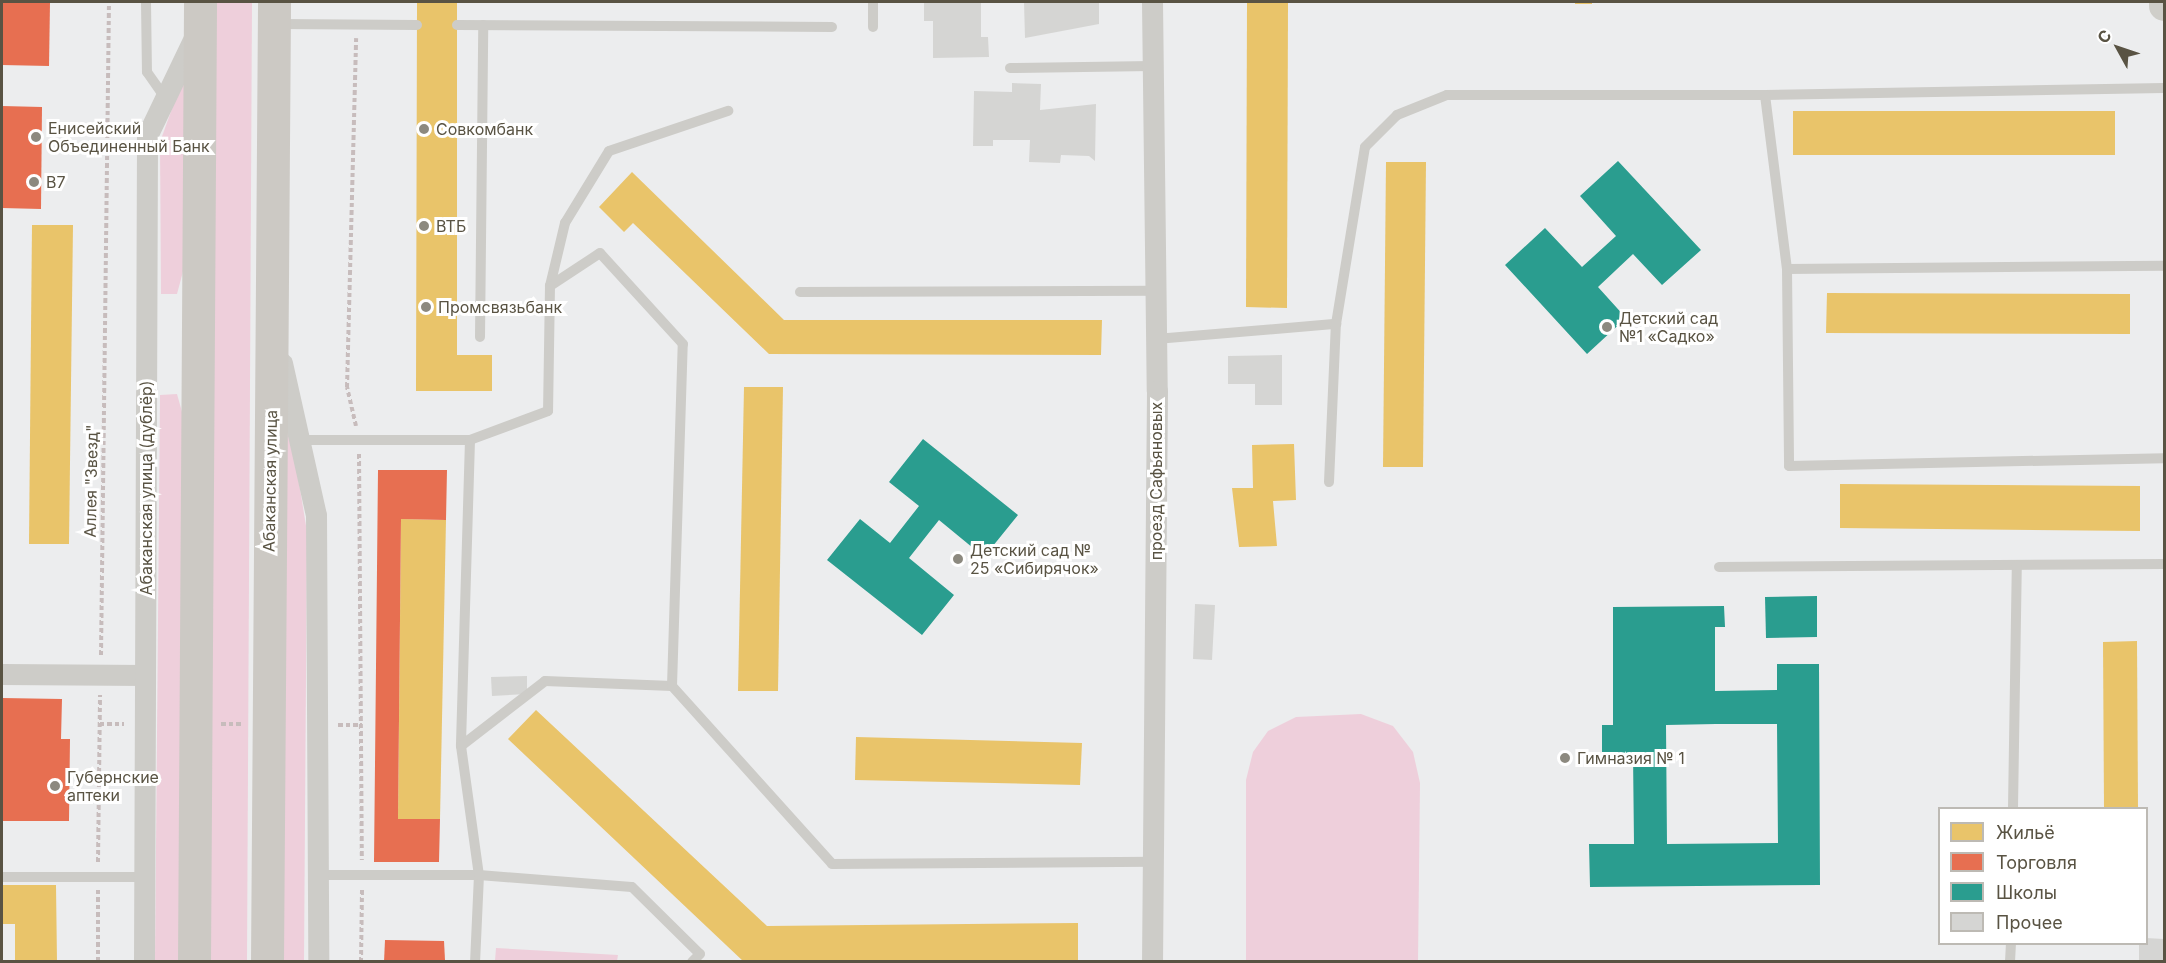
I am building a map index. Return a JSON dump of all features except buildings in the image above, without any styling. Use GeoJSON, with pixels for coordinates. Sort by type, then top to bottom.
{"type":"FeatureCollection","features":[{"type":"Feature","properties":{"kind":"main road","name":"Абаканская улица"},"geometry":{"type":"LineString","coordinates":[[267,962],[274,13]]}},
{"type":"Feature","properties":{"kind":"main road"},"geometry":{"type":"LineString","coordinates":[[194,962],[200,14]]}},
{"type":"Feature","properties":{"kind":"street","name":"проезд Сафьяновых"},"geometry":{"type":"LineString","coordinates":[[1152,2],[1156,339],[1152,962]]}},
{"type":"Feature","properties":{"kind":"street","name":"Абаканская улица (дублёр)"},"geometry":{"type":"LineString","coordinates":[[144,962],[147,136],[200,14]]}},
{"type":"Feature","properties":{"kind":"street"},"geometry":{"type":"LineString","coordinates":[[272,317],[316,515],[315,725],[318,962]]}},
{"type":"Feature","properties":{"kind":"street"},"geometry":{"type":"LineString","coordinates":[[2,674],[145,675]]}},
{"type":"Feature","properties":{"kind":"lane"},"geometry":{"type":"LineString","coordinates":[[146,2],[147,72],[165,99]]}},
{"type":"Feature","properties":{"kind":"lane"},"geometry":{"type":"LineString","coordinates":[[873,2],[873,27]]}},
{"type":"Feature","properties":{"kind":"lane"},"geometry":{"type":"LineString","coordinates":[[274,13],[357,23],[417,25]]}},
{"type":"Feature","properties":{"kind":"lane"},"geometry":{"type":"LineString","coordinates":[[457,25],[832,27]]}},
{"type":"Feature","properties":{"kind":"lane"},"geometry":{"type":"LineString","coordinates":[[480,337],[483,25]]}},
{"type":"Feature","properties":{"kind":"lane"},"geometry":{"type":"LineString","coordinates":[[1010,68],[1152,66]]}},
{"type":"Feature","properties":{"kind":"lane"},"geometry":{"type":"LineString","coordinates":[[1329,482],[1336,324],[1365,147],[1397,115],[1447,95],[1765,95],[2164,88]]}},
{"type":"Feature","properties":{"kind":"lane"},"geometry":{"type":"LineString","coordinates":[[1765,95],[1787,269],[1789,466],[2164,458]]}},
{"type":"Feature","properties":{"kind":"lane"},"geometry":{"type":"LineString","coordinates":[[299,440],[470,440],[548,411],[550,286],[565,224],[609,151],[728,111]]}},
{"type":"Feature","properties":{"kind":"lane"},"geometry":{"type":"LineString","coordinates":[[550,286],[600,253],[683,344],[672,686],[832,864],[1153,862]]}},
{"type":"Feature","properties":{"kind":"lane"},"geometry":{"type":"LineString","coordinates":[[1787,269],[2164,266]]}},
{"type":"Feature","properties":{"kind":"lane"},"geometry":{"type":"LineString","coordinates":[[800,292],[1155,291]]}},
{"type":"Feature","properties":{"kind":"lane"},"geometry":{"type":"LineString","coordinates":[[1156,339],[1336,324]]}},
{"type":"Feature","properties":{"kind":"lane"},"geometry":{"type":"LineString","coordinates":[[470,440],[461,746],[479,875],[475,962]]}},
{"type":"Feature","properties":{"kind":"lane"},"geometry":{"type":"LineString","coordinates":[[1719,567],[2164,564]]}},
{"type":"Feature","properties":{"kind":"lane"},"geometry":{"type":"LineString","coordinates":[[2013,807],[2017,565]]}},
{"type":"Feature","properties":{"kind":"lane"},"geometry":{"type":"LineString","coordinates":[[461,746],[545,681],[672,686]]}},
{"type":"Feature","properties":{"kind":"lane"},"geometry":{"type":"LineString","coordinates":[[318,875],[479,875],[632,887],[700,954],[692,962]]}},
{"type":"Feature","properties":{"kind":"lane"},"geometry":{"type":"LineString","coordinates":[[2,877],[144,878]]}},
{"type":"Feature","properties":{"kind":"lane"},"geometry":{"type":"LineString","coordinates":[[2010,962],[2011,945]]}},
{"type":"Feature","properties":{"kind":"path","name":"Аллея \"Звезд\""},"geometry":{"type":"LineString","coordinates":[[98,962],[109,2]]}},
{"type":"Feature","properties":{"kind":"path"},"geometry":{"type":"LineString","coordinates":[[357,23],[347,387],[359,440],[362,725],[361,962]]}},
{"type":"Feature","properties":{"kind":"path"},"geometry":{"type":"LineString","coordinates":[[100,724],[145,724]]}},
{"type":"Feature","properties":{"kind":"path"},"geometry":{"type":"LineString","coordinates":[[195,724],[268,724]]}},
{"type":"Feature","properties":{"kind":"path"},"geometry":{"type":"LineString","coordinates":[[315,725],[362,725]]}},
{"type":"Feature","properties":{"kind":"shaded area"},"geometry":{"type":"Polygon","coordinates":[[[213,2],[252,2],[247,961],[209,962],[213,2]]]}},
{"type":"Feature","properties":{"kind":"shaded area"},"geometry":{"type":"Polygon","coordinates":[[[187,67],[189,249],[177,294],[161,294],[160,142],[187,67]]]}},
{"type":"Feature","properties":{"kind":"shaded area"},"geometry":{"type":"Polygon","coordinates":[[[177,394],[189,437],[184,961],[155,962],[160,395],[177,394]]]}},
{"type":"Feature","properties":{"kind":"shaded area"},"geometry":{"type":"Polygon","coordinates":[[[280,406],[289,421],[307,532],[304,961],[276,962],[280,406]]]}},
{"type":"Feature","properties":{"kind":"shaded area"},"geometry":{"type":"Polygon","coordinates":[[[1361,714],[1393,726],[1413,752],[1420,783],[1418,961],[1246,961],[1246,780],[1253,752],[1268,731],[1296,717],[1361,714]]]}},
{"type":"Feature","properties":{"kind":"shaded area"},"geometry":{"type":"Polygon","coordinates":[[[496,948],[618,955],[617,961],[495,961],[496,948]]]}},
{"type":"Feature","properties":{"kind":"place","name":"Совкомбанк"},"geometry":{"type":"Point","coordinates":[424,129]}},
{"type":"Feature","properties":{"kind":"place","name":"Енисейский Объединенный Банк"},"geometry":{"type":"Point","coordinates":[36,137]}},
{"type":"Feature","properties":{"kind":"place","name":"В7"},"geometry":{"type":"Point","coordinates":[34,182]}},
{"type":"Feature","properties":{"kind":"place","name":"ВТБ"},"geometry":{"type":"Point","coordinates":[424,226]}},
{"type":"Feature","properties":{"kind":"place","name":"Промсвязьбанк"},"geometry":{"type":"Point","coordinates":[426,307]}},
{"type":"Feature","properties":{"kind":"place","name":"Детский сад №1 «Cадко»"},"geometry":{"type":"Point","coordinates":[1607,327]}},
{"type":"Feature","properties":{"kind":"place","name":"Детский сад № 25 «Сибирячок»"},"geometry":{"type":"Point","coordinates":[958,559]}},
{"type":"Feature","properties":{"kind":"place","name":"Гимназия № 1"},"geometry":{"type":"Point","coordinates":[1565,758]}},
{"type":"Feature","properties":{"kind":"place","name":"Губернские аптеки"},"geometry":{"type":"Point","coordinates":[55,786]}}]}
